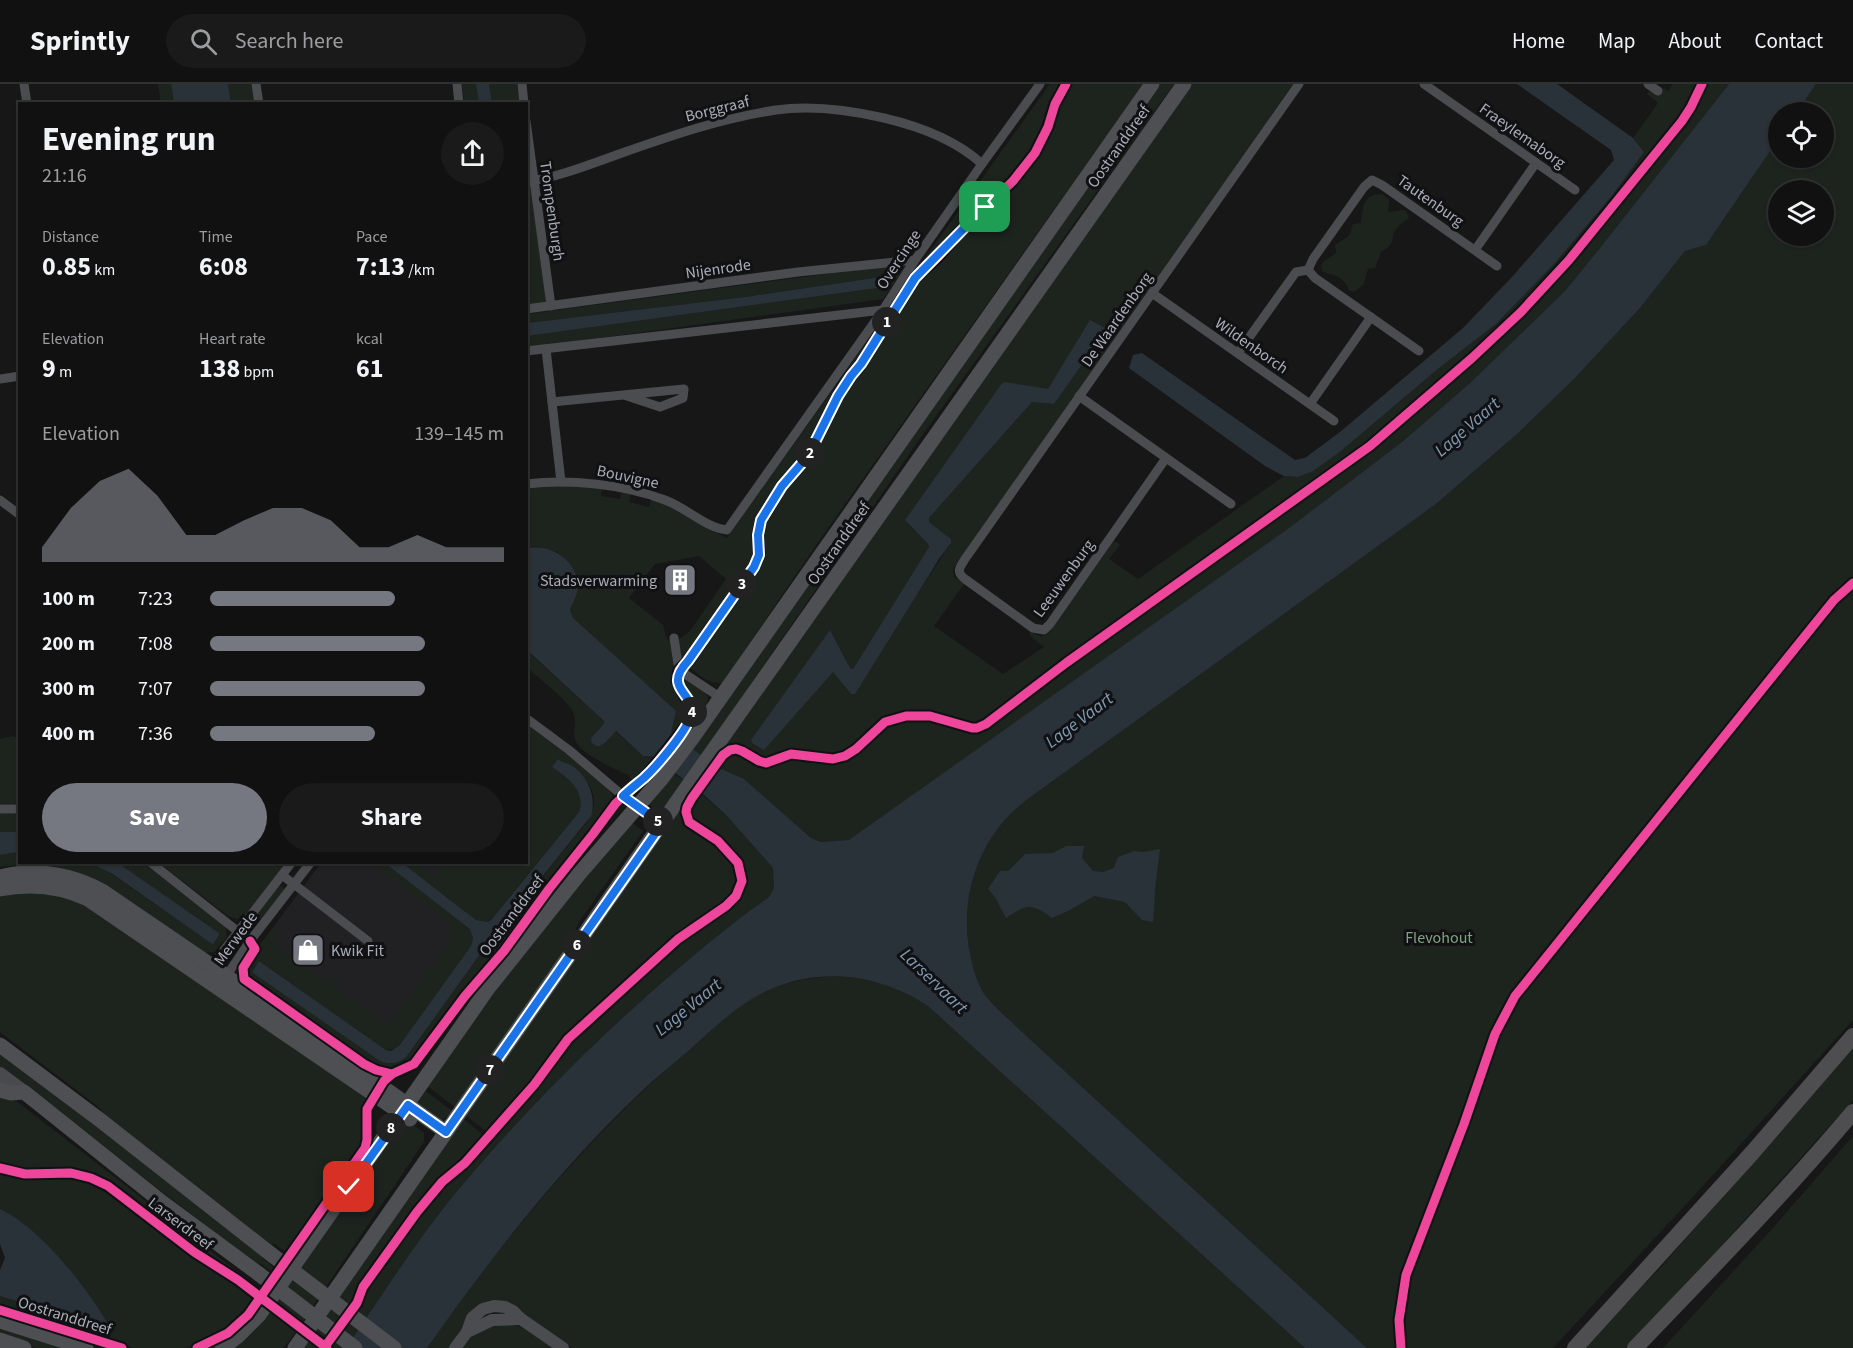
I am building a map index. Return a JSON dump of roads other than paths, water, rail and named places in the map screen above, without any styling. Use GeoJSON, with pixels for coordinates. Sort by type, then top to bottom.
{"type":"FeatureCollection","features":[{"type":"Feature","properties":{"kind":"highway"},"geometry":{"type":"LineString","coordinates":[[1575,1348],[1752,1153],[1853,1036]]}},
{"type":"Feature","properties":{"kind":"highway"},"geometry":{"type":"LineString","coordinates":[[1635,1348],[1729,1250],[1853,1112]]}},
{"type":"Feature","properties":{"kind":"main road","name":"Oostranddreef"},"geometry":{"type":"LineString","coordinates":[[222,1348],[238,1336],[259,1314],[405,1109],[421,1083],[525,940],[639,806],[693,737],[1152,84]]}},
{"type":"Feature","properties":{"kind":"main road","name":"Oostranddreef"},"geometry":{"type":"LineString","coordinates":[[295,1348],[683,793],[1184,84]]}},
{"type":"Feature","properties":{"kind":"main road"},"geometry":{"type":"LineString","coordinates":[[0,877],[16,874],[55,874],[86,883],[102,891],[212,966],[380,1092],[386,1120],[386,1134]]}},
{"type":"Feature","properties":{"kind":"main road"},"geometry":{"type":"LineString","coordinates":[[0,890],[39,886],[80,895],[211,984],[380,1092],[443,1136]]}},
{"type":"Feature","properties":{"kind":"main road","name":"Larserdreef"},"geometry":{"type":"LineString","coordinates":[[0,1044],[394,1348]]}},
{"type":"Feature","properties":{"kind":"main road","name":"Larserdreef"},"geometry":{"type":"LineString","coordinates":[[0,1074],[163,1203],[355,1348]]}},
{"type":"Feature","properties":{"kind":"main road"},"geometry":{"type":"LineString","coordinates":[[380,1092],[421,1083]]}},
{"type":"Feature","properties":{"kind":"main road"},"geometry":{"type":"LineString","coordinates":[[0,1090],[10,1093],[24,1092]]}},
{"type":"Feature","properties":{"kind":"main road","name":"Oostranddreef"},"geometry":{"type":"LineString","coordinates":[[0,1321],[86,1348]]}},
{"type":"Feature","properties":{"kind":"main road"},"geometry":{"type":"LineString","coordinates":[[0,1340],[24,1348]]}},
{"type":"Feature","properties":{"kind":"street"},"geometry":{"type":"LineString","coordinates":[[24,84],[27,102]]}},
{"type":"Feature","properties":{"kind":"street"},"geometry":{"type":"LineString","coordinates":[[256,84],[259,102]]}},
{"type":"Feature","properties":{"kind":"street"},"geometry":{"type":"LineString","coordinates":[[457,84],[459,102]]}},
{"type":"Feature","properties":{"kind":"street"},"geometry":{"type":"LineString","coordinates":[[522,84],[524,102]]}},
{"type":"Feature","properties":{"kind":"street","name":"Overcinge"},"geometry":{"type":"LineString","coordinates":[[716,528],[727,530],[1040,84]]}},
{"type":"Feature","properties":{"kind":"street","name":"De Waardenborg"},"geometry":{"type":"LineString","coordinates":[[959,571],[965,559],[1299,84]]}},
{"type":"Feature","properties":{"kind":"street","name":"Fraeylemaborg"},"geometry":{"type":"LineString","coordinates":[[1424,84],[1575,190]]}},
{"type":"Feature","properties":{"kind":"street"},"geometry":{"type":"LineString","coordinates":[[1648,84],[1658,91]]}},
{"type":"Feature","properties":{"kind":"street","name":"Borggraaf"},"geometry":{"type":"LineString","coordinates":[[530,182],[569,172],[698,127],[777,110],[838,110],[903,122],[946,140],[972,155],[982,164]]}},
{"type":"Feature","properties":{"kind":"street","name":"Trompenburgh"},"geometry":{"type":"LineString","coordinates":[[528,152],[530,182],[551,306]]}},
{"type":"Feature","properties":{"kind":"street"},"geometry":{"type":"LineString","coordinates":[[1475,250],[1536,163]]}},
{"type":"Feature","properties":{"kind":"street","name":"Tautenburg"},"geometry":{"type":"LineString","coordinates":[[1238,353],[1296,272],[1308,270],[1319,250],[1367,183],[1372,180],[1382,184],[1497,266]]}},
{"type":"Feature","properties":{"kind":"street","name":"Nijenrode"},"geometry":{"type":"LineString","coordinates":[[528,309],[798,272],[915,260]]}},
{"type":"Feature","properties":{"kind":"street"},"geometry":{"type":"LineString","coordinates":[[1308,270],[1315,278],[1419,351]]}},
{"type":"Feature","properties":{"kind":"street","name":"Wildenborch"},"geometry":{"type":"LineString","coordinates":[[1152,293],[1334,421]]}},
{"type":"Feature","properties":{"kind":"street"},"geometry":{"type":"LineString","coordinates":[[528,351],[883,310]]}},
{"type":"Feature","properties":{"kind":"street"},"geometry":{"type":"LineString","coordinates":[[1310,404],[1371,317]]}},
{"type":"Feature","properties":{"kind":"street"},"geometry":{"type":"LineString","coordinates":[[546,349],[561,482]]}},
{"type":"Feature","properties":{"kind":"street"},"geometry":{"type":"LineString","coordinates":[[0,379],[18,376]]}},
{"type":"Feature","properties":{"kind":"street"},"geometry":{"type":"LineString","coordinates":[[552,402],[684,389],[682,398],[660,407],[624,395]]}},
{"type":"Feature","properties":{"kind":"street"},"geometry":{"type":"LineString","coordinates":[[1079,396],[1230,504]]}},
{"type":"Feature","properties":{"kind":"street","name":"Leeuwenburg"},"geometry":{"type":"LineString","coordinates":[[959,571],[963,578],[1033,628],[1044,630],[1166,458]]}},
{"type":"Feature","properties":{"kind":"street","name":"Bouvigne"},"geometry":{"type":"LineString","coordinates":[[528,484],[590,483],[634,491],[666,500],[716,528]]}},
{"type":"Feature","properties":{"kind":"street"},"geometry":{"type":"LineString","coordinates":[[0,500],[18,514]]}},
{"type":"Feature","properties":{"kind":"street"},"geometry":{"type":"LineString","coordinates":[[674,638],[679,670],[721,698]]}},
{"type":"Feature","properties":{"kind":"street"},"geometry":{"type":"LineString","coordinates":[[528,719],[569,750],[623,796],[662,824]]}},
{"type":"Feature","properties":{"kind":"street"},"geometry":{"type":"LineString","coordinates":[[0,808],[18,809]]}},
{"type":"Feature","properties":{"kind":"street"},"geometry":{"type":"LineString","coordinates":[[153,864],[250,941]]}},
{"type":"Feature","properties":{"kind":"street","name":"Merwede"},"geometry":{"type":"LineString","coordinates":[[290,864],[212,966],[211,984],[227,977],[250,941],[310,864]]}},
{"type":"Feature","properties":{"kind":"street"},"geometry":{"type":"LineString","coordinates":[[282,875],[368,941]]}},
{"type":"Feature","properties":{"kind":"street","name":"Larserdreef"},"geometry":{"type":"LineString","coordinates":[[0,1168],[25,1174],[71,1173],[100,1181],[194,1252],[249,1288],[327,1348]]}},
{"type":"Feature","properties":{"kind":"street"},"geometry":{"type":"LineString","coordinates":[[455,1348],[467,1332],[492,1320],[521,1319],[563,1348]]}},
{"type":"Feature","properties":{"kind":"water"},"geometry":{"type":"Polygon","coordinates":[[[171,84],[228,84],[231,102],[174,102],[171,84]]]}},
{"type":"Feature","properties":{"kind":"water"},"geometry":{"type":"Polygon","coordinates":[[[476,84],[489,84],[492,102],[479,102],[476,84]]]}},
{"type":"Feature","properties":{"kind":"water"},"geometry":{"type":"Polygon","coordinates":[[[1517,84],[1557,84],[1633,138],[1644,152],[1611,197],[1554,264],[1496,324],[1439,368],[1341,451],[1313,471],[1298,477],[1284,476],[1265,466],[1129,368],[1133,355],[1142,353],[1295,460],[1305,458],[1340,432],[1463,328],[1512,277],[1614,160],[1611,150],[1517,84]]]}},
{"type":"Feature","properties":{"kind":"water"},"geometry":{"type":"Polygon","coordinates":[[[1729,84],[1816,84],[1804,102],[1768,102],[1768,154],[1706,245],[1685,251],[1640,308],[1574,379],[1517,434],[1436,504],[1025,801],[1005,820],[982,854],[969,900],[967,932],[969,948],[977,979],[989,1000],[1367,1348],[1305,1348],[928,1006],[892,988],[854,978],[835,976],[796,981],[764,992],[740,1007],[652,1082],[610,1122],[554,1183],[501,1248],[427,1348],[346,1348],[439,1214],[523,1117],[623,1018],[708,944],[769,897],[774,888],[773,868],[726,815],[703,794],[654,757],[643,756],[616,731],[600,746],[592,743],[591,738],[604,724],[604,721],[528,651],[528,548],[545,548],[554,551],[568,562],[577,578],[578,587],[570,610],[573,618],[676,711],[671,733],[717,767],[744,779],[811,838],[821,842],[849,840],[1289,528],[1402,442],[1470,383],[1565,291],[1729,84]]]}},
{"type":"Feature","properties":{"kind":"water"},"geometry":{"type":"Polygon","coordinates":[[[881,277],[885,280],[878,288],[528,336],[528,323],[745,297],[881,277]]]}},
{"type":"Feature","properties":{"kind":"water"},"geometry":{"type":"Polygon","coordinates":[[[1090,320],[1105,328],[1106,331],[1054,404],[1032,402],[929,518],[929,522],[951,539],[951,543],[855,694],[851,694],[833,672],[764,750],[752,743],[751,740],[830,630],[850,668],[853,669],[929,547],[905,520],[1002,383],[1048,389],[1090,320]]]}},
{"type":"Feature","properties":{"kind":"water"},"geometry":{"type":"Polygon","coordinates":[[[558,759],[571,765],[582,775],[592,794],[591,816],[483,950],[404,1059],[394,1063],[380,1061],[252,972],[259,961],[386,1050],[391,1051],[399,1046],[471,946],[473,938],[470,929],[386,864],[403,864],[476,920],[487,922],[491,920],[579,812],[581,804],[578,791],[552,767],[558,759]]]}},
{"type":"Feature","properties":{"kind":"water"},"geometry":{"type":"Polygon","coordinates":[[[0,832],[18,832],[18,852],[0,855],[0,832]]]}},
{"type":"Feature","properties":{"kind":"water"},"geometry":{"type":"Polygon","coordinates":[[[1066,846],[1084,846],[1082,858],[1093,871],[1103,872],[1114,868],[1118,857],[1134,851],[1160,849],[1153,922],[1142,920],[1125,902],[1094,896],[1052,918],[1029,907],[1006,918],[988,889],[1000,871],[1008,871],[1025,854],[1053,853],[1066,846]]]}},
{"type":"Feature","properties":{"kind":"water"},"geometry":{"type":"Polygon","coordinates":[[[93,864],[119,864],[219,935],[212,944],[114,875],[93,864]]]}},
{"type":"Feature","properties":{"kind":"water"},"geometry":{"type":"Polygon","coordinates":[[[0,1209],[32,1230],[62,1261],[89,1295],[110,1327],[109,1330],[0,1296],[0,1270],[5,1258],[0,1244],[0,1209]]]}},
{"type":"Feature","properties":{"kind":"place","name":"Stadsverwarming"},"geometry":{"type":"Point","coordinates":[680,580]}},
{"type":"Feature","properties":{"kind":"place","name":"Kwik Fit"},"geometry":{"type":"Point","coordinates":[308,950]}},
{"type":"Feature","properties":{"kind":"water label","name":"Lage Vaart"},"geometry":{"type":"Point","coordinates":[1467,427]}},
{"type":"Feature","properties":{"kind":"water label","name":"Lage Vaart"},"geometry":{"type":"Point","coordinates":[1079,720]}},
{"type":"Feature","properties":{"kind":"water label","name":"Larservaart"},"geometry":{"type":"Point","coordinates":[934,981]}},
{"type":"Feature","properties":{"kind":"water label","name":"Lage Vaart"},"geometry":{"type":"Point","coordinates":[688,1007]}},
{"type":"Feature","properties":{"kind":"park label","name":"Flevohout"},"geometry":{"type":"Point","coordinates":[1439,937]}}]}
